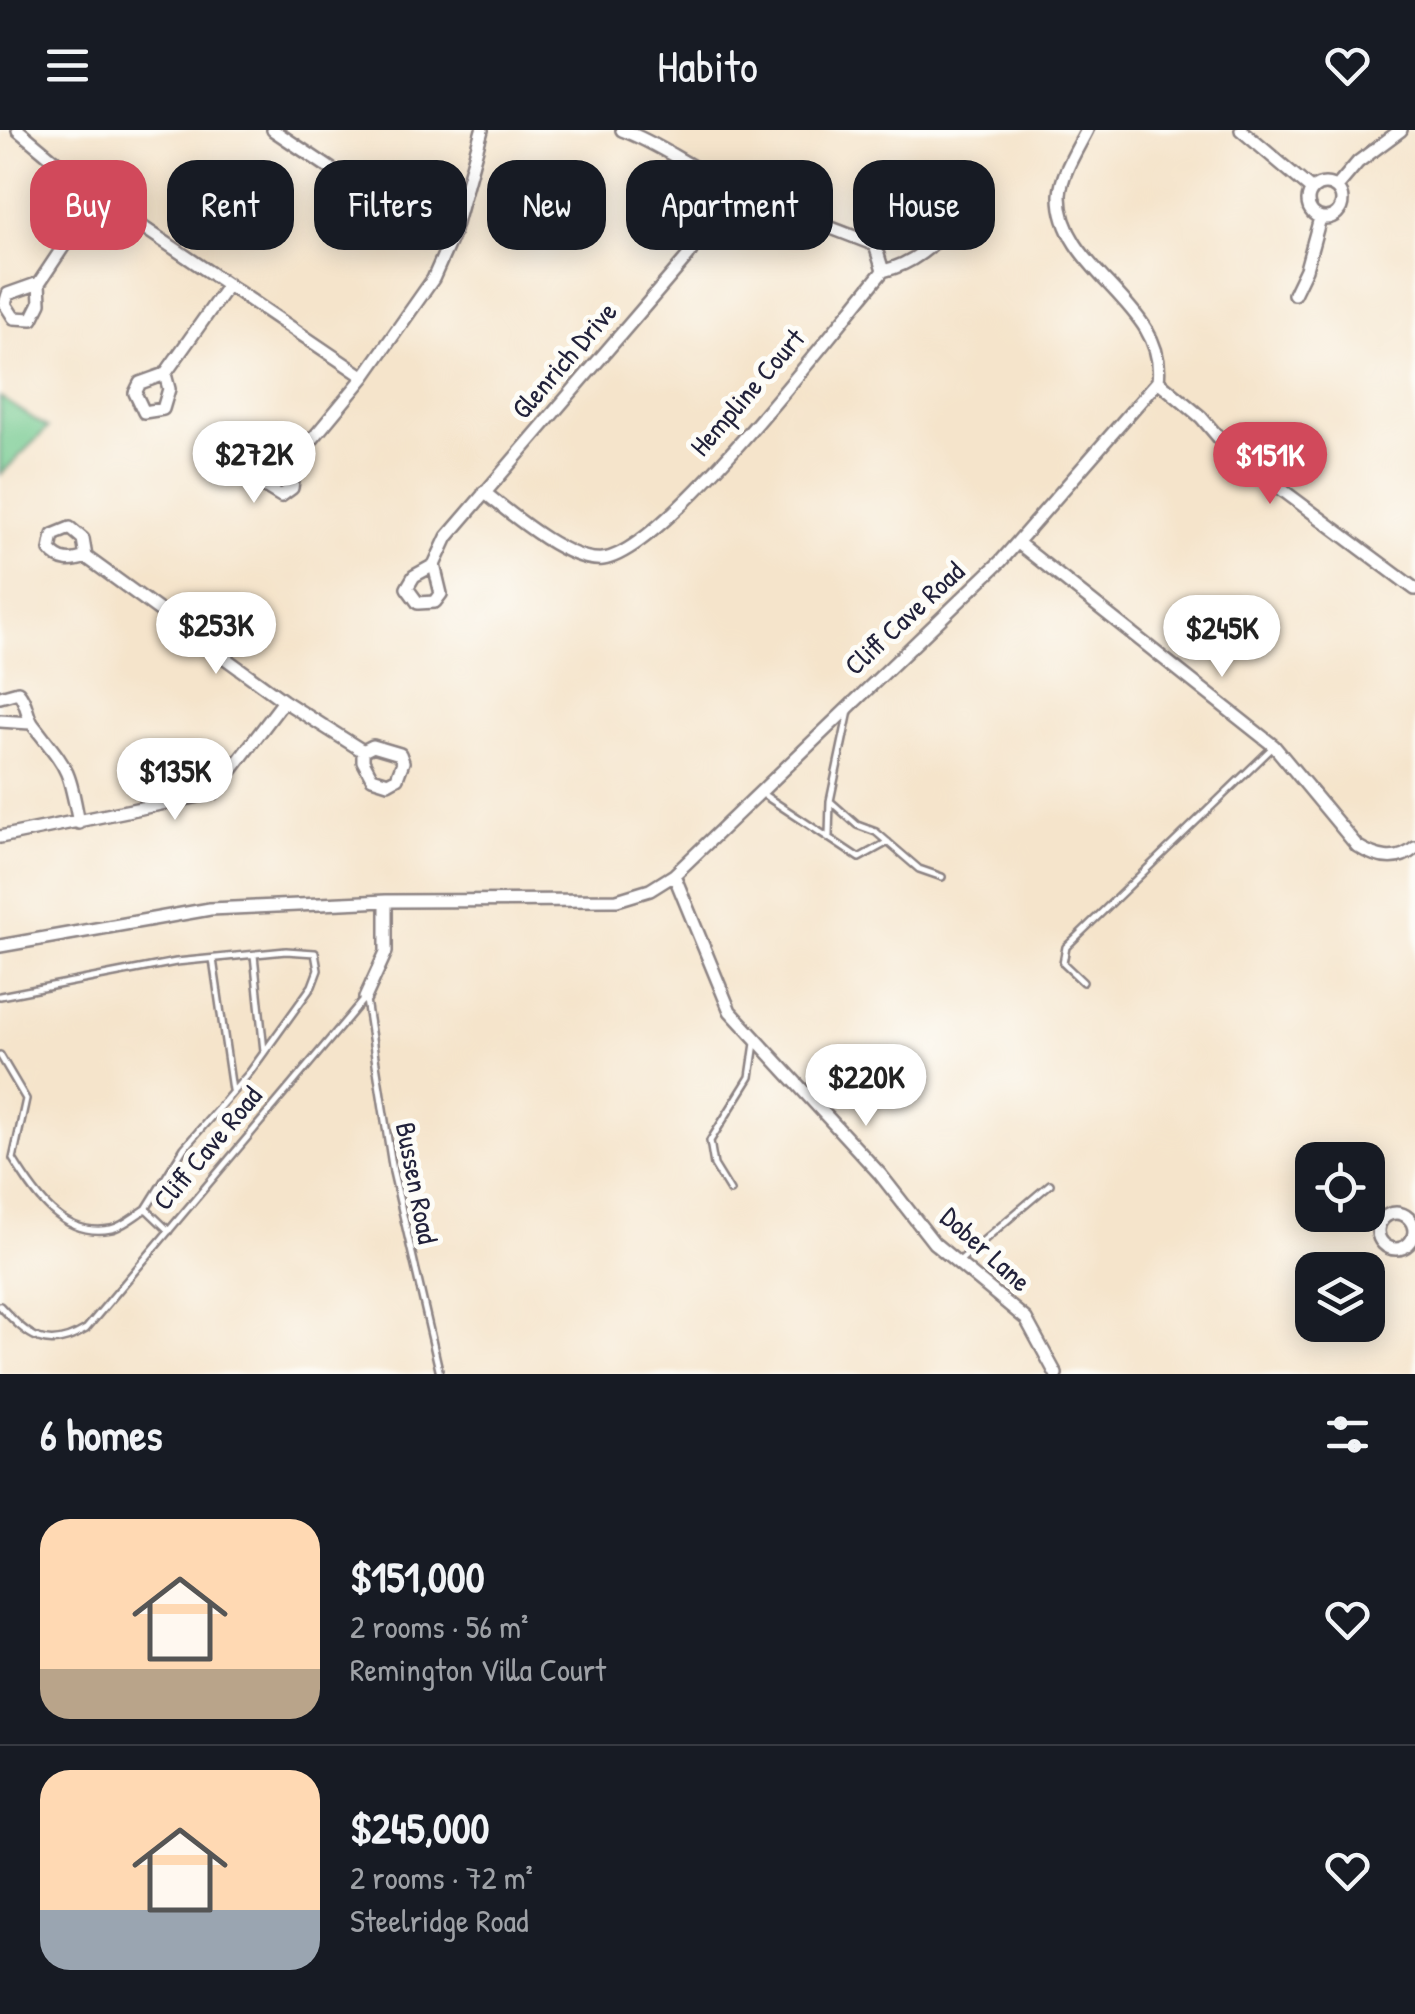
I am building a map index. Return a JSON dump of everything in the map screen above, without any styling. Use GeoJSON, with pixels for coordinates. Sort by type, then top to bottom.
{"type":"FeatureCollection","features":[{"type":"Feature","properties":{"kind":"street"},"geometry":{"type":"LineString","coordinates":[[18,130],[54,160]]}},
{"type":"Feature","properties":{"kind":"street"},"geometry":{"type":"LineString","coordinates":[[273,130],[318,160]]}},
{"type":"Feature","properties":{"kind":"street"},"geometry":{"type":"LineString","coordinates":[[467,182],[482,130]]}},
{"type":"Feature","properties":{"kind":"street"},"geometry":{"type":"LineString","coordinates":[[622,130],[650,140],[678,160]]}},
{"type":"Feature","properties":{"kind":"street"},"geometry":{"type":"LineString","coordinates":[[1087,130],[1060,193],[1067,227],[1156,344],[1158,382],[1201,417],[1230,451],[1415,589]]}},
{"type":"Feature","properties":{"kind":"street"},"geometry":{"type":"LineString","coordinates":[[1241,130],[1312,190]]}},
{"type":"Feature","properties":{"kind":"street"},"geometry":{"type":"LineString","coordinates":[[1336,188],[1358,162],[1402,130]]}},
{"type":"Feature","properties":{"kind":"street"},"geometry":{"type":"LineString","coordinates":[[1320,218],[1308,203],[1312,190],[1323,184],[1336,188]]}},
{"type":"Feature","properties":{"kind":"street"},"geometry":{"type":"LineString","coordinates":[[1320,218],[1333,217],[1342,206],[1336,188]]}},
{"type":"Feature","properties":{"kind":"street"},"geometry":{"type":"LineString","coordinates":[[1294,294],[1306,269],[1320,218]]}},
{"type":"Feature","properties":{"kind":"street"},"geometry":{"type":"LineString","coordinates":[[147,230],[364,377]]}},
{"type":"Feature","properties":{"kind":"street"},"geometry":{"type":"LineString","coordinates":[[38,283],[60,250]]}},
{"type":"Feature","properties":{"kind":"street"},"geometry":{"type":"LineString","coordinates":[[296,459],[364,377],[433,279],[445,250]]}},
{"type":"Feature","properties":{"kind":"street","name":"Glenrich Drive"},"geometry":{"type":"LineString","coordinates":[[434,565],[447,537],[691,250]]}},
{"type":"Feature","properties":{"kind":"street"},"geometry":{"type":"LineString","coordinates":[[877,250],[884,271]]}},
{"type":"Feature","properties":{"kind":"street","name":"Hempline Court"},"geometry":{"type":"LineString","coordinates":[[484,492],[534,531],[587,557],[602,559],[644,541],[750,431],[884,271],[908,265],[923,250]]}},
{"type":"Feature","properties":{"kind":"street"},"geometry":{"type":"LineString","coordinates":[[165,374],[228,284]]}},
{"type":"Feature","properties":{"kind":"street","name":"Cliff Cave Road"},"geometry":{"type":"LineString","coordinates":[[0,946],[210,908],[386,901],[618,900],[650,890],[674,874],[1018,543],[1158,382]]}},
{"type":"Feature","properties":{"kind":"street"},"geometry":{"type":"LineString","coordinates":[[1018,543],[1274,746],[1358,846],[1374,856],[1392,858],[1415,848]]}},
{"type":"Feature","properties":{"kind":"street"},"geometry":{"type":"LineString","coordinates":[[86,557],[284,701],[363,750]]}},
{"type":"Feature","properties":{"kind":"street"},"geometry":{"type":"LineString","coordinates":[[0,697],[18,692],[27,704],[30,723],[68,766],[79,823]]}},
{"type":"Feature","properties":{"kind":"street"},"geometry":{"type":"LineString","coordinates":[[0,836],[79,823],[214,792],[284,701]]}},
{"type":"Feature","properties":{"kind":"street"},"geometry":{"type":"LineString","coordinates":[[0,721],[10,725],[30,723]]}},
{"type":"Feature","properties":{"kind":"street","name":"Dober Lane"},"geometry":{"type":"LineString","coordinates":[[674,874],[721,997],[755,1043],[880,1174],[956,1264],[1026,1320],[1056,1374]]}},
{"type":"Feature","properties":{"kind":"street","name":"Cliff Cave Road"},"geometry":{"type":"LineString","coordinates":[[365,998],[386,952],[386,901]]}},
{"type":"Feature","properties":{"kind":"lane"},"geometry":{"type":"LineString","coordinates":[[830,836],[830,801],[851,703]]}},
{"type":"Feature","properties":{"kind":"lane"},"geometry":{"type":"LineString","coordinates":[[1083,982],[1063,963],[1066,947],[1274,746]]}},
{"type":"Feature","properties":{"kind":"lane"},"geometry":{"type":"LineString","coordinates":[[759,791],[859,858],[888,842]]}},
{"type":"Feature","properties":{"kind":"lane"},"geometry":{"type":"LineString","coordinates":[[830,801],[919,869],[942,877]]}},
{"type":"Feature","properties":{"kind":"lane"},"geometry":{"type":"LineString","coordinates":[[0,996],[213,959],[311,950],[317,963],[312,986],[264,1052],[184,1148],[146,1209],[112,1229],[71,1226],[36,1196],[13,1160],[26,1099],[0,1055]]}},
{"type":"Feature","properties":{"kind":"lane"},"geometry":{"type":"LineString","coordinates":[[254,955],[264,1052]]}},
{"type":"Feature","properties":{"kind":"lane"},"geometry":{"type":"LineString","coordinates":[[213,959],[232,1092]]}},
{"type":"Feature","properties":{"kind":"lane","name":"Cliff Cave Road"},"geometry":{"type":"LineString","coordinates":[[0,1306],[38,1340],[66,1341],[86,1329],[365,998]]}},
{"type":"Feature","properties":{"kind":"lane","name":"Bussen Road"},"geometry":{"type":"LineString","coordinates":[[365,998],[393,1172],[440,1374]]}},
{"type":"Feature","properties":{"kind":"lane"},"geometry":{"type":"LineString","coordinates":[[730,1191],[714,1165],[710,1141],[750,1077],[755,1043]]}},
{"type":"Feature","properties":{"kind":"lane"},"geometry":{"type":"LineString","coordinates":[[956,1264],[1050,1184]]}},
{"type":"Feature","properties":{"kind":"lane"},"geometry":{"type":"LineString","coordinates":[[146,1209],[170,1231]]}},
{"type":"Feature","properties":{"kind":"green space"},"geometry":{"type":"Polygon","coordinates":[[[0,397],[48,428],[0,475],[0,397]]]}}]}
